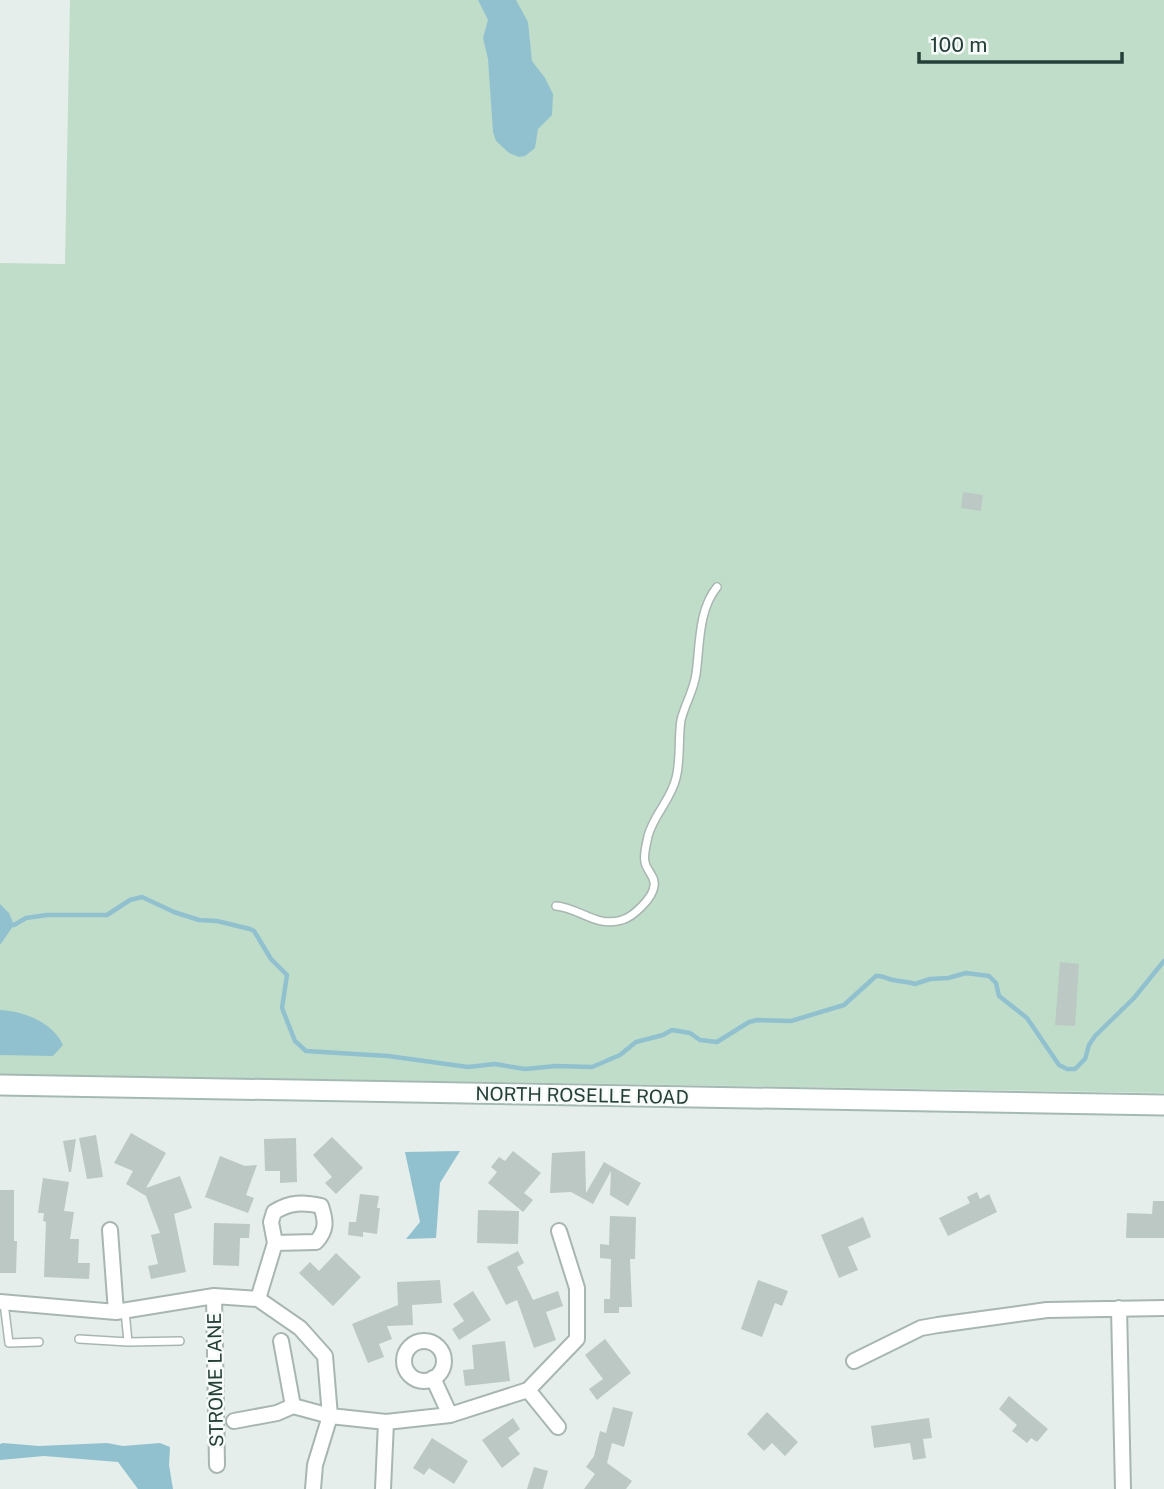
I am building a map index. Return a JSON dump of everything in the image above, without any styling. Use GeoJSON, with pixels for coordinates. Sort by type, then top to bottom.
{"type":"FeatureCollection","features":[{"type":"Feature","properties":{"kind":"main road","name":"NORTH ROSELLE ROAD"},"geometry":{"type":"LineString","coordinates":[[0,1085],[1164,1105]]}},
{"type":"Feature","properties":{"kind":"street"},"geometry":{"type":"LineString","coordinates":[[110,1230],[120,1311]]}},
{"type":"Feature","properties":{"kind":"street"},"geometry":{"type":"LineString","coordinates":[[234,1421],[277,1413],[293,1406],[330,1416],[386,1422],[450,1415],[528,1391],[577,1339],[577,1288],[559,1231]]}},
{"type":"Feature","properties":{"kind":"street"},"geometry":{"type":"LineString","coordinates":[[258,1299],[275,1243]]}},
{"type":"Feature","properties":{"kind":"street"},"geometry":{"type":"LineString","coordinates":[[2,1302],[120,1311],[214,1296],[258,1299],[300,1328],[325,1356],[330,1416],[315,1465],[313,1489]]}},
{"type":"Feature","properties":{"kind":"street","name":"STROME LANE"},"geometry":{"type":"LineString","coordinates":[[214,1296],[217,1465]]}},
{"type":"Feature","properties":{"kind":"street"},"geometry":{"type":"LineString","coordinates":[[854,1361],[921,1328],[938,1325],[1047,1310],[1164,1307]]}},
{"type":"Feature","properties":{"kind":"street"},"geometry":{"type":"LineString","coordinates":[[1119,1308],[1123,1489]]}},
{"type":"Feature","properties":{"kind":"street"},"geometry":{"type":"LineString","coordinates":[[281,1341],[293,1406]]}},
{"type":"Feature","properties":{"kind":"street"},"geometry":{"type":"LineString","coordinates":[[433,1378],[450,1415]]}},
{"type":"Feature","properties":{"kind":"street"},"geometry":{"type":"LineString","coordinates":[[528,1391],[558,1427]]}},
{"type":"Feature","properties":{"kind":"street"},"geometry":{"type":"LineString","coordinates":[[383,1489],[386,1422]]}},
{"type":"Feature","properties":{"kind":"lane"},"geometry":{"type":"LineString","coordinates":[[556,906],[566,907],[596,921],[620,921],[633,914],[653,890],[655,882],[645,862],[648,836],[654,818],[671,793],[676,780],[681,720],[696,678],[698,645],[708,602],[717,587]]}},
{"type":"Feature","properties":{"kind":"lane"},"geometry":{"type":"LineString","coordinates":[[2,1302],[9,1343]]}},
{"type":"Feature","properties":{"kind":"lane"},"geometry":{"type":"LineString","coordinates":[[120,1311],[128,1342]]}},
{"type":"Feature","properties":{"kind":"lane"},"geometry":{"type":"LineString","coordinates":[[79,1339],[180,1341]]}},
{"type":"Feature","properties":{"kind":"lane"},"geometry":{"type":"LineString","coordinates":[[0,1345],[39,1342]]}},
{"type":"Feature","properties":{"kind":"green space"},"geometry":{"type":"Polygon","coordinates":[[[70,0],[1164,0],[1164,1093],[0,1074],[0,263],[65,264],[70,0]]]}},
{"type":"Feature","properties":{"kind":"water"},"geometry":{"type":"Polygon","coordinates":[[[478,0],[516,0],[528,22],[532,61],[553,94],[552,115],[538,129],[535,148],[525,156],[509,153],[496,141],[493,132],[488,59],[483,38],[488,20],[478,0]]]}},
{"type":"Feature","properties":{"kind":"water"},"geometry":{"type":"Polygon","coordinates":[[[0,904],[9,913],[14,925],[0,945],[0,904]]]}},
{"type":"Feature","properties":{"kind":"water"},"geometry":{"type":"Polygon","coordinates":[[[0,1010],[18,1013],[45,1024],[63,1045],[53,1056],[0,1055],[0,1010]]]}},
{"type":"Feature","properties":{"kind":"water"},"geometry":{"type":"Polygon","coordinates":[[[460,1151],[440,1183],[436,1238],[406,1239],[420,1222],[405,1152],[460,1151]]]}},
{"type":"Feature","properties":{"kind":"water"},"geometry":{"type":"Polygon","coordinates":[[[107,1443],[123,1446],[160,1443],[170,1447],[169,1465],[173,1489],[138,1489],[118,1462],[44,1456],[0,1460],[0,1444],[39,1446],[107,1443]]]}},
{"type":"Feature","properties":{"kind":"building"},"geometry":{"type":"Polygon","coordinates":[[[963,492],[983,495],[981,511],[961,508],[963,492]]]}},
{"type":"Feature","properties":{"kind":"building"},"geometry":{"type":"Polygon","coordinates":[[[1060,962],[1079,964],[1075,1026],[1055,1025],[1060,962]]]}},
{"type":"Feature","properties":{"kind":"building"},"geometry":{"type":"Polygon","coordinates":[[[131,1133],[166,1153],[146,1188],[180,1176],[192,1208],[174,1214],[186,1272],[151,1279],[148,1266],[158,1264],[151,1235],[160,1233],[146,1196],[126,1184],[133,1171],[114,1163],[131,1133]]]}},
{"type":"Feature","properties":{"kind":"building"},"geometry":{"type":"Polygon","coordinates":[[[96,1135],[103,1177],[87,1179],[79,1138],[96,1135]]]}},
{"type":"Feature","properties":{"kind":"building"},"geometry":{"type":"Polygon","coordinates":[[[332,1137],[363,1168],[336,1194],[325,1183],[332,1177],[313,1155],[332,1137]]]}},
{"type":"Feature","properties":{"kind":"building"},"geometry":{"type":"Polygon","coordinates":[[[296,1138],[297,1182],[280,1183],[280,1171],[265,1171],[264,1139],[296,1138]]]}},
{"type":"Feature","properties":{"kind":"building"},"geometry":{"type":"Polygon","coordinates":[[[76,1139],[71,1172],[69,1172],[63,1141],[76,1139]]]}},
{"type":"Feature","properties":{"kind":"building"},"geometry":{"type":"Polygon","coordinates":[[[513,1151],[541,1173],[524,1193],[533,1200],[523,1212],[488,1183],[497,1172],[491,1167],[499,1157],[505,1161],[513,1151]]]}},
{"type":"Feature","properties":{"kind":"building"},"geometry":{"type":"Polygon","coordinates":[[[585,1151],[586,1193],[604,1162],[641,1183],[628,1206],[610,1195],[611,1171],[593,1204],[571,1192],[550,1193],[552,1153],[585,1151]]]}},
{"type":"Feature","properties":{"kind":"building"},"geometry":{"type":"Polygon","coordinates":[[[220,1156],[245,1166],[257,1165],[246,1195],[254,1198],[248,1213],[205,1197],[220,1156]]]}},
{"type":"Feature","properties":{"kind":"building"},"geometry":{"type":"Polygon","coordinates":[[[43,1178],[69,1182],[64,1211],[74,1212],[70,1239],[79,1239],[78,1263],[90,1263],[89,1279],[44,1277],[46,1222],[43,1221],[44,1213],[38,1213],[43,1178]]]}},
{"type":"Feature","properties":{"kind":"building"},"geometry":{"type":"Polygon","coordinates":[[[0,1190],[14,1190],[16,1273],[0,1273],[0,1190]]]}},
{"type":"Feature","properties":{"kind":"building"},"geometry":{"type":"Polygon","coordinates":[[[977,1192],[980,1199],[989,1194],[997,1212],[948,1236],[939,1218],[970,1203],[967,1197],[977,1192]]]}},
{"type":"Feature","properties":{"kind":"building"},"geometry":{"type":"Polygon","coordinates":[[[360,1194],[379,1196],[377,1234],[363,1232],[363,1237],[348,1235],[349,1222],[356,1222],[360,1194]]]}},
{"type":"Feature","properties":{"kind":"building"},"geometry":{"type":"Polygon","coordinates":[[[1153,1201],[1164,1201],[1164,1238],[1126,1238],[1127,1213],[1152,1214],[1153,1201]]]}},
{"type":"Feature","properties":{"kind":"building"},"geometry":{"type":"Polygon","coordinates":[[[478,1210],[519,1211],[518,1244],[477,1243],[478,1210]]]}},
{"type":"Feature","properties":{"kind":"building"},"geometry":{"type":"Polygon","coordinates":[[[610,1216],[636,1217],[635,1259],[630,1259],[632,1307],[619,1307],[619,1313],[604,1313],[604,1299],[610,1299],[611,1259],[600,1258],[600,1244],[609,1245],[610,1216]]]}},
{"type":"Feature","properties":{"kind":"building"},"geometry":{"type":"Polygon","coordinates":[[[863,1217],[871,1237],[848,1247],[858,1270],[839,1278],[821,1235],[863,1217]]]}},
{"type":"Feature","properties":{"kind":"building"},"geometry":{"type":"Polygon","coordinates":[[[214,1223],[250,1224],[249,1238],[240,1238],[239,1266],[213,1265],[214,1223]]]}},
{"type":"Feature","properties":{"kind":"building"},"geometry":{"type":"Polygon","coordinates":[[[518,1251],[524,1263],[517,1267],[533,1300],[558,1291],[563,1306],[546,1312],[556,1340],[534,1348],[517,1300],[506,1305],[487,1267],[518,1251]]]}},
{"type":"Feature","properties":{"kind":"building"},"geometry":{"type":"Polygon","coordinates":[[[336,1253],[361,1277],[333,1306],[299,1273],[310,1262],[319,1271],[336,1253]]]}},
{"type":"Feature","properties":{"kind":"building"},"geometry":{"type":"Polygon","coordinates":[[[440,1280],[442,1303],[412,1305],[413,1325],[387,1326],[392,1339],[379,1344],[384,1357],[368,1363],[352,1324],[398,1305],[397,1282],[440,1280]]]}},
{"type":"Feature","properties":{"kind":"building"},"geometry":{"type":"Polygon","coordinates":[[[758,1280],[788,1291],[782,1306],[775,1303],[762,1337],[741,1329],[758,1280]]]}},
{"type":"Feature","properties":{"kind":"building"},"geometry":{"type":"Polygon","coordinates":[[[473,1291],[491,1320],[459,1340],[452,1329],[464,1321],[453,1304],[473,1291]]]}},
{"type":"Feature","properties":{"kind":"building"},"geometry":{"type":"Polygon","coordinates":[[[605,1339],[631,1373],[597,1400],[589,1389],[603,1379],[585,1355],[605,1339]]]}},
{"type":"Feature","properties":{"kind":"building"},"geometry":{"type":"Polygon","coordinates":[[[505,1341],[510,1381],[465,1386],[463,1370],[474,1369],[472,1345],[505,1341]]]}},
{"type":"Feature","properties":{"kind":"building"},"geometry":{"type":"Polygon","coordinates":[[[1009,1396],[1048,1429],[1037,1442],[1031,1438],[1027,1443],[1012,1431],[1017,1425],[999,1409],[1009,1396]]]}},
{"type":"Feature","properties":{"kind":"building"},"geometry":{"type":"Polygon","coordinates":[[[613,1407],[633,1412],[624,1447],[612,1443],[607,1463],[632,1481],[626,1489],[584,1489],[595,1474],[586,1467],[594,1456],[600,1431],[606,1433],[613,1407]]]}},
{"type":"Feature","properties":{"kind":"building"},"geometry":{"type":"Polygon","coordinates":[[[767,1412],[798,1442],[785,1456],[772,1443],[764,1451],[747,1434],[767,1412]]]}},
{"type":"Feature","properties":{"kind":"building"},"geometry":{"type":"Polygon","coordinates":[[[513,1418],[520,1429],[508,1438],[520,1454],[502,1468],[482,1440],[513,1418]]]}},
{"type":"Feature","properties":{"kind":"building"},"geometry":{"type":"Polygon","coordinates":[[[929,1418],[932,1438],[923,1439],[926,1458],[913,1460],[910,1443],[874,1448],[871,1426],[929,1418]]]}},
{"type":"Feature","properties":{"kind":"building"},"geometry":{"type":"Polygon","coordinates":[[[432,1438],[468,1461],[454,1484],[429,1468],[424,1475],[413,1468],[432,1438]]]}},
{"type":"Feature","properties":{"kind":"building"},"geometry":{"type":"Polygon","coordinates":[[[534,1467],[548,1471],[543,1489],[527,1489],[534,1467]]]}},
{"type":"Feature","properties":{"kind":"waterway"},"geometry":{"type":"LineString","coordinates":[[14,925],[26,918],[47,915],[107,915],[130,900],[142,897],[199,920],[217,921],[254,931],[271,959],[287,975],[282,1008],[295,1041],[306,1051],[388,1056],[468,1067],[495,1064],[525,1069],[592,1067],[620,1055],[636,1042],[672,1030],[690,1033],[700,1040],[717,1042],[749,1022],[791,1021],[844,1005],[876,976],[915,984],[966,973],[989,976],[996,983],[999,996],[1027,1018],[1059,1065],[1075,1069],[1085,1059],[1095,1036],[1134,998],[1164,961]]}}]}
